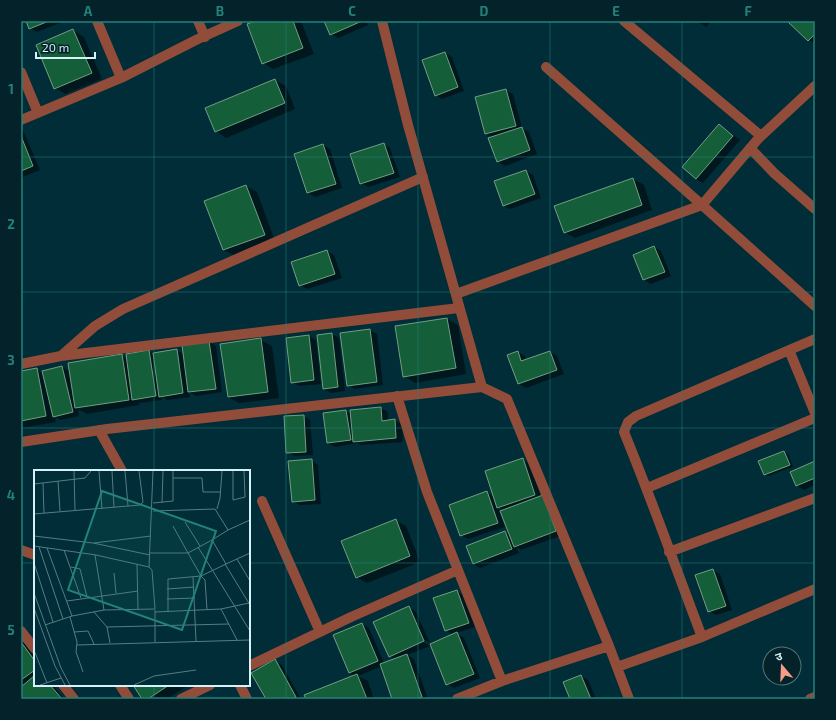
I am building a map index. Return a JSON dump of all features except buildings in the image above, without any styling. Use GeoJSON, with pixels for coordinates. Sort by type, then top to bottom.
{"type":"FeatureCollection","features":[{"type":"Feature","properties":{"kind":"street"},"geometry":{"type":"LineString","coordinates":[[97,21],[121,78]]}},
{"type":"Feature","properties":{"kind":"street"},"geometry":{"type":"LineString","coordinates":[[198,21],[205,37]]}},
{"type":"Feature","properties":{"kind":"street"},"geometry":{"type":"LineString","coordinates":[[21,120],[121,78],[238,21]]}},
{"type":"Feature","properties":{"kind":"street"},"geometry":{"type":"LineString","coordinates":[[382,21],[423,177],[482,387]]}},
{"type":"Feature","properties":{"kind":"street"},"geometry":{"type":"LineString","coordinates":[[624,21],[761,136]]}},
{"type":"Feature","properties":{"kind":"street"},"geometry":{"type":"LineString","coordinates":[[546,67],[815,306]]}},
{"type":"Feature","properties":{"kind":"street"},"geometry":{"type":"LineString","coordinates":[[21,72],[38,113]]}},
{"type":"Feature","properties":{"kind":"street"},"geometry":{"type":"LineString","coordinates":[[456,294],[702,205],[761,136],[815,86]]}},
{"type":"Feature","properties":{"kind":"street"},"geometry":{"type":"LineString","coordinates":[[750,148],[774,173],[815,209]]}},
{"type":"Feature","properties":{"kind":"street"},"geometry":{"type":"LineString","coordinates":[[61,356],[95,326],[123,309],[423,177]]}},
{"type":"Feature","properties":{"kind":"street"},"geometry":{"type":"LineString","coordinates":[[21,364],[61,356],[459,308]]}},
{"type":"Feature","properties":{"kind":"street"},"geometry":{"type":"LineString","coordinates":[[702,637],[669,552],[647,488],[624,432],[628,422],[636,416],[815,339]]}},
{"type":"Feature","properties":{"kind":"street"},"geometry":{"type":"LineString","coordinates":[[789,350],[815,413]]}},
{"type":"Feature","properties":{"kind":"street"},"geometry":{"type":"LineString","coordinates":[[21,442],[99,430],[482,387],[507,399],[609,646],[629,699]]}},
{"type":"Feature","properties":{"kind":"street"},"geometry":{"type":"LineString","coordinates":[[397,396],[427,492],[502,681]]}},
{"type":"Feature","properties":{"kind":"street"},"geometry":{"type":"LineString","coordinates":[[647,488],[815,418]]}},
{"type":"Feature","properties":{"kind":"street"},"geometry":{"type":"LineString","coordinates":[[99,430],[121,470]]}},
{"type":"Feature","properties":{"kind":"street"},"geometry":{"type":"LineString","coordinates":[[669,552],[815,498]]}},
{"type":"Feature","properties":{"kind":"street"},"geometry":{"type":"LineString","coordinates":[[262,502],[320,632]]}},
{"type":"Feature","properties":{"kind":"street"},"geometry":{"type":"LineString","coordinates":[[21,550],[34,555]]}},
{"type":"Feature","properties":{"kind":"street"},"geometry":{"type":"LineString","coordinates":[[250,666],[351,617],[458,570]]}},
{"type":"Feature","properties":{"kind":"street"},"geometry":{"type":"LineString","coordinates":[[617,667],[702,637],[815,589]]}},
{"type":"Feature","properties":{"kind":"street"},"geometry":{"type":"LineString","coordinates":[[21,631],[34,648]]}},
{"type":"Feature","properties":{"kind":"street"},"geometry":{"type":"LineString","coordinates":[[457,699],[502,681],[609,646]]}},
{"type":"Feature","properties":{"kind":"street"},"geometry":{"type":"LineString","coordinates":[[64,686],[74,699]]}},
{"type":"Feature","properties":{"kind":"street"},"geometry":{"type":"LineString","coordinates":[[121,686],[129,699]]}},
{"type":"Feature","properties":{"kind":"street"},"geometry":{"type":"LineString","coordinates":[[181,699],[208,686]]}},
{"type":"Feature","properties":{"kind":"street"},"geometry":{"type":"LineString","coordinates":[[240,686],[247,699]]}},
{"type":"Feature","properties":{"kind":"street"},"geometry":{"type":"LineString","coordinates":[[810,699],[815,697]]}}]}
